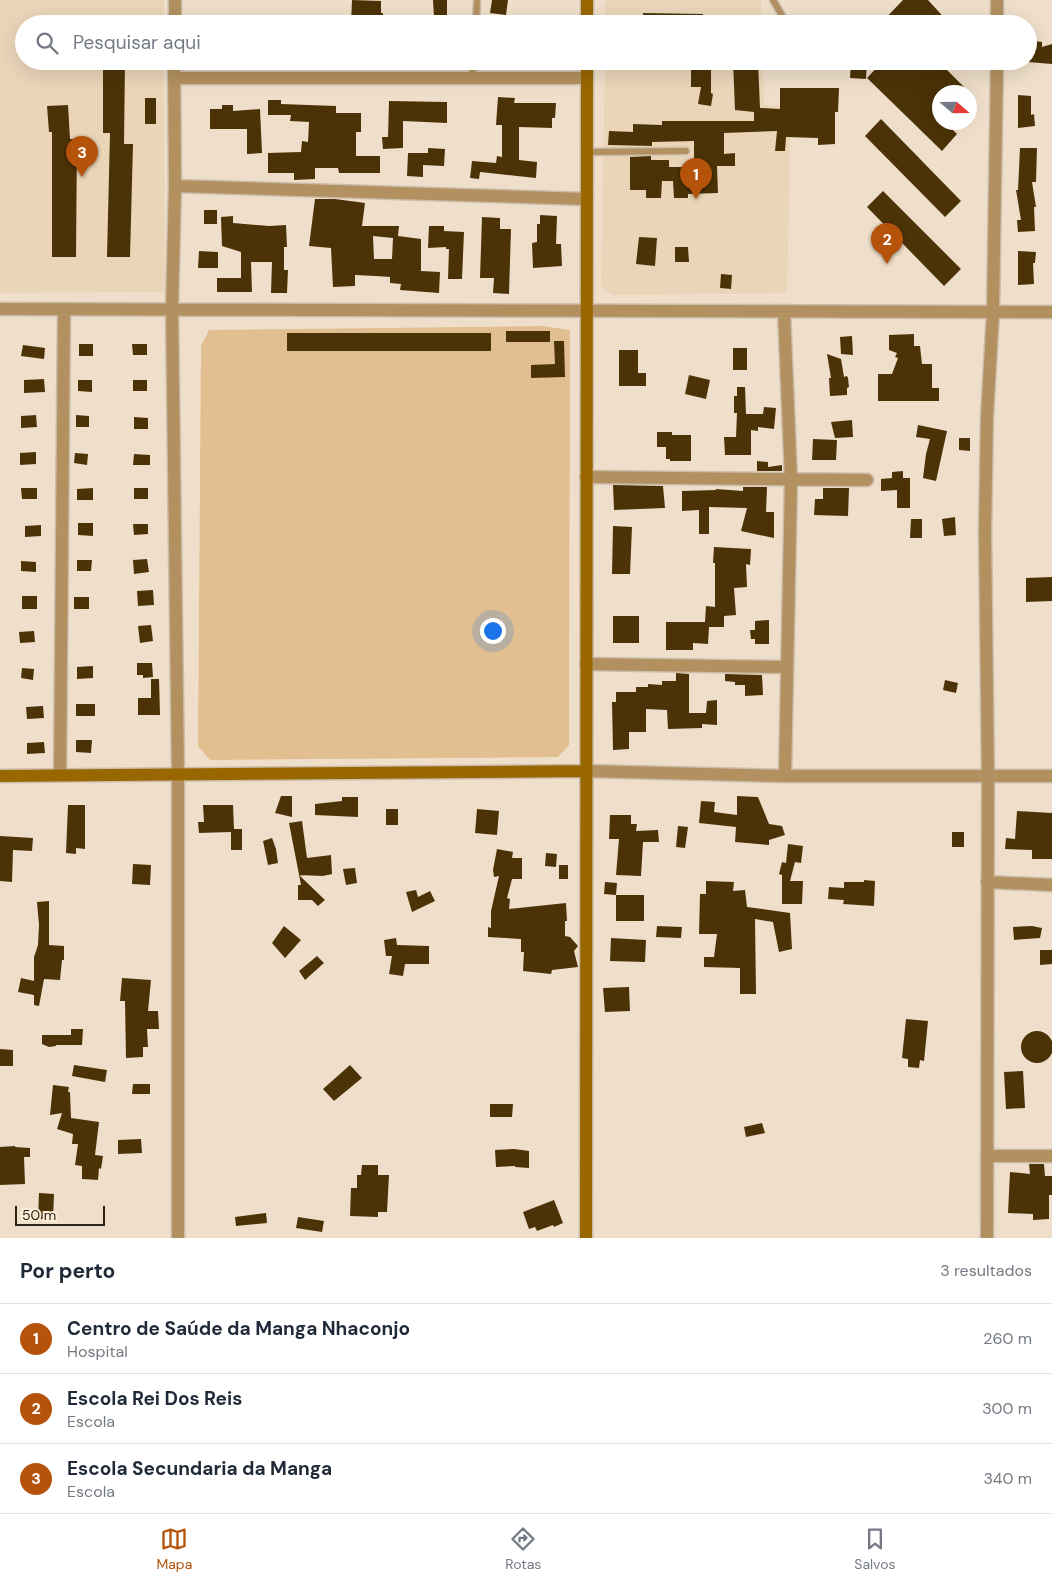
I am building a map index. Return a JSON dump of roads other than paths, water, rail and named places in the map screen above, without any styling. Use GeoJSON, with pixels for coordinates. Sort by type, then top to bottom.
{"type":"FeatureCollection","features":[{"type":"Feature","properties":{"kind":"street"},"geometry":{"type":"LineString","coordinates":[[175,0],[175,15]]}},
{"type":"Feature","properties":{"kind":"street"},"geometry":{"type":"LineString","coordinates":[[587,0],[587,15]]}},
{"type":"Feature","properties":{"kind":"street"},"geometry":{"type":"LineString","coordinates":[[997,15],[998,0]]}},
{"type":"Feature","properties":{"kind":"street"},"geometry":{"type":"LineString","coordinates":[[174,70],[175,186],[172,309],[178,774],[178,1238]]}},
{"type":"Feature","properties":{"kind":"street"},"geometry":{"type":"LineString","coordinates":[[586,1238],[587,70]]}},
{"type":"Feature","properties":{"kind":"street"},"geometry":{"type":"LineString","coordinates":[[987,1238],[988,776],[985,532],[987,418],[993,312],[996,70]]}},
{"type":"Feature","properties":{"kind":"street"},"geometry":{"type":"LineString","coordinates":[[174,78],[587,78]]}},
{"type":"Feature","properties":{"kind":"street"},"geometry":{"type":"LineString","coordinates":[[175,186],[586,199]]}},
{"type":"Feature","properties":{"kind":"street"},"geometry":{"type":"LineString","coordinates":[[0,309],[1052,312]]}},
{"type":"Feature","properties":{"kind":"street"},"geometry":{"type":"LineString","coordinates":[[60,775],[64,310]]}},
{"type":"Feature","properties":{"kind":"street"},"geometry":{"type":"LineString","coordinates":[[784,311],[791,480],[785,776]]}},
{"type":"Feature","properties":{"kind":"street"},"geometry":{"type":"LineString","coordinates":[[586,477],[867,480]]}},
{"type":"Feature","properties":{"kind":"street"},"geometry":{"type":"LineString","coordinates":[[586,664],[787,667]]}},
{"type":"Feature","properties":{"kind":"street"},"geometry":{"type":"LineString","coordinates":[[0,776],[586,771],[785,776],[1052,776]]}},
{"type":"Feature","properties":{"kind":"street"},"geometry":{"type":"LineString","coordinates":[[987,882],[1052,884]]}},
{"type":"Feature","properties":{"kind":"street"},"geometry":{"type":"LineString","coordinates":[[987,1156],[1052,1156]]}},
{"type":"Feature","properties":{"kind":"lane"},"geometry":{"type":"LineString","coordinates":[[476,15],[477,0]]}},
{"type":"Feature","properties":{"kind":"lane"},"geometry":{"type":"LineString","coordinates":[[773,0],[782,15]]}},
{"type":"Feature","properties":{"kind":"lane"},"geometry":{"type":"LineString","coordinates":[[472,70],[472,78]]}},
{"type":"Feature","properties":{"kind":"lane"},"geometry":{"type":"LineString","coordinates":[[587,152],[686,151]]}},
{"type":"Feature","properties":{"kind":"place","name":"Escola Secundaria da Manga"},"geometry":{"type":"Point","coordinates":[82,177]}},
{"type":"Feature","properties":{"kind":"place","name":"Centro de Saúde da Manga Nhaconjo"},"geometry":{"type":"Point","coordinates":[696,199]}},
{"type":"Feature","properties":{"kind":"place","name":"Escola Rei Dos Reis"},"geometry":{"type":"Point","coordinates":[887,264]}}]}
